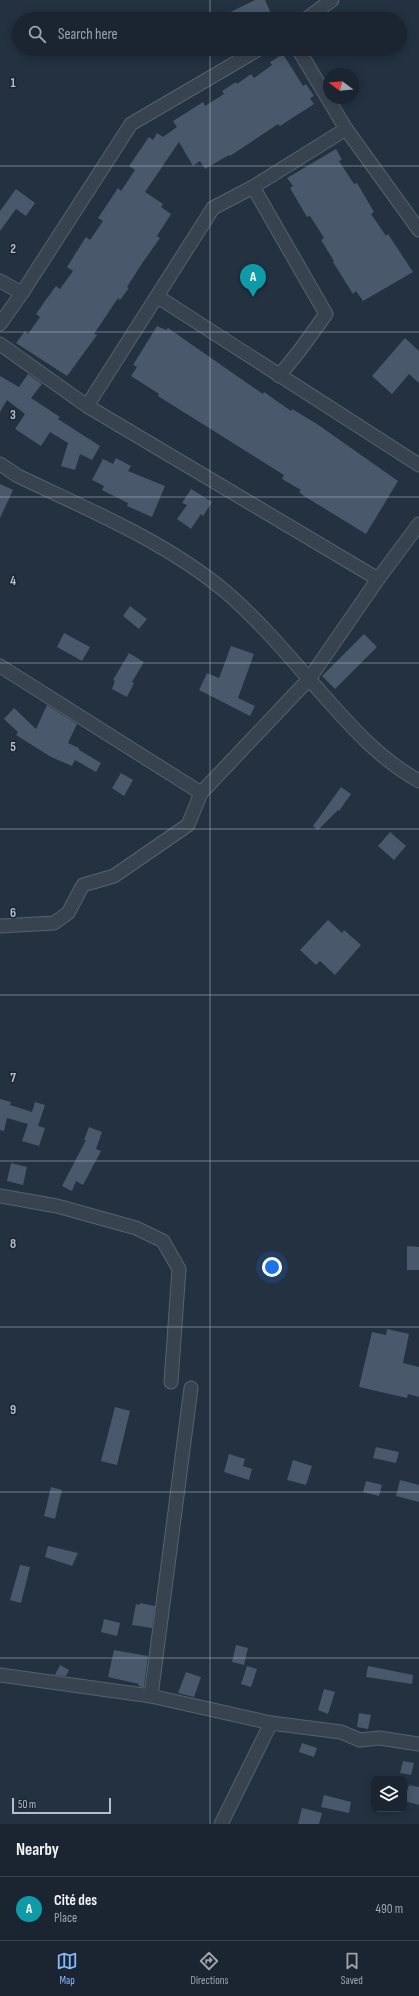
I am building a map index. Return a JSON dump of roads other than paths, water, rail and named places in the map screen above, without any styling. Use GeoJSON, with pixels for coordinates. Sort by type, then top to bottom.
{"type":"FeatureCollection","features":[{"type":"Feature","properties":{"kind":"street"},"geometry":{"type":"LineString","coordinates":[[316,12],[332,0]]}},
{"type":"Feature","properties":{"kind":"street"},"geometry":{"type":"LineString","coordinates":[[0,324],[22,293],[131,124],[247,56]]}},
{"type":"Feature","properties":{"kind":"street"},"geometry":{"type":"LineString","coordinates":[[302,56],[346,130],[419,230]]}},
{"type":"Feature","properties":{"kind":"street"},"geometry":{"type":"LineString","coordinates":[[87,406],[158,297],[213,208],[253,187],[346,130]]}},
{"type":"Feature","properties":{"kind":"street"},"geometry":{"type":"LineString","coordinates":[[253,187],[326,314],[300,350],[278,376]]}},
{"type":"Feature","properties":{"kind":"street"},"geometry":{"type":"LineString","coordinates":[[0,281],[22,293]]}},
{"type":"Feature","properties":{"kind":"street"},"geometry":{"type":"LineString","coordinates":[[158,297],[278,376],[419,465]]}},
{"type":"Feature","properties":{"kind":"street"},"geometry":{"type":"LineString","coordinates":[[0,344],[87,406],[378,579]]}},
{"type":"Feature","properties":{"kind":"street"},"geometry":{"type":"LineString","coordinates":[[0,464],[18,476],[180,557],[226,592],[260,624],[310,679],[351,728],[386,759],[419,781]]}},
{"type":"Feature","properties":{"kind":"street"},"geometry":{"type":"LineString","coordinates":[[0,926],[54,923],[68,913],[83,885],[114,876],[188,825],[201,793],[310,679],[378,579],[419,524]]}},
{"type":"Feature","properties":{"kind":"street"},"geometry":{"type":"LineString","coordinates":[[0,666],[201,793]]}},
{"type":"Feature","properties":{"kind":"street"},"geometry":{"type":"LineString","coordinates":[[0,1196],[57,1206],[136,1228],[163,1240],[179,1269],[171,1382]]}},
{"type":"Feature","properties":{"kind":"street"},"geometry":{"type":"LineString","coordinates":[[151,1696],[191,1388]]}},
{"type":"Feature","properties":{"kind":"street"},"geometry":{"type":"LineString","coordinates":[[0,1675],[151,1696],[271,1723],[341,1732],[360,1740],[379,1738],[419,1744]]}},
{"type":"Feature","properties":{"kind":"street"},"geometry":{"type":"LineString","coordinates":[[221,1824],[271,1723]]}},
{"type":"Feature","properties":{"kind":"place","name":"Cité des"},"geometry":{"type":"Point","coordinates":[253,297]}}]}
